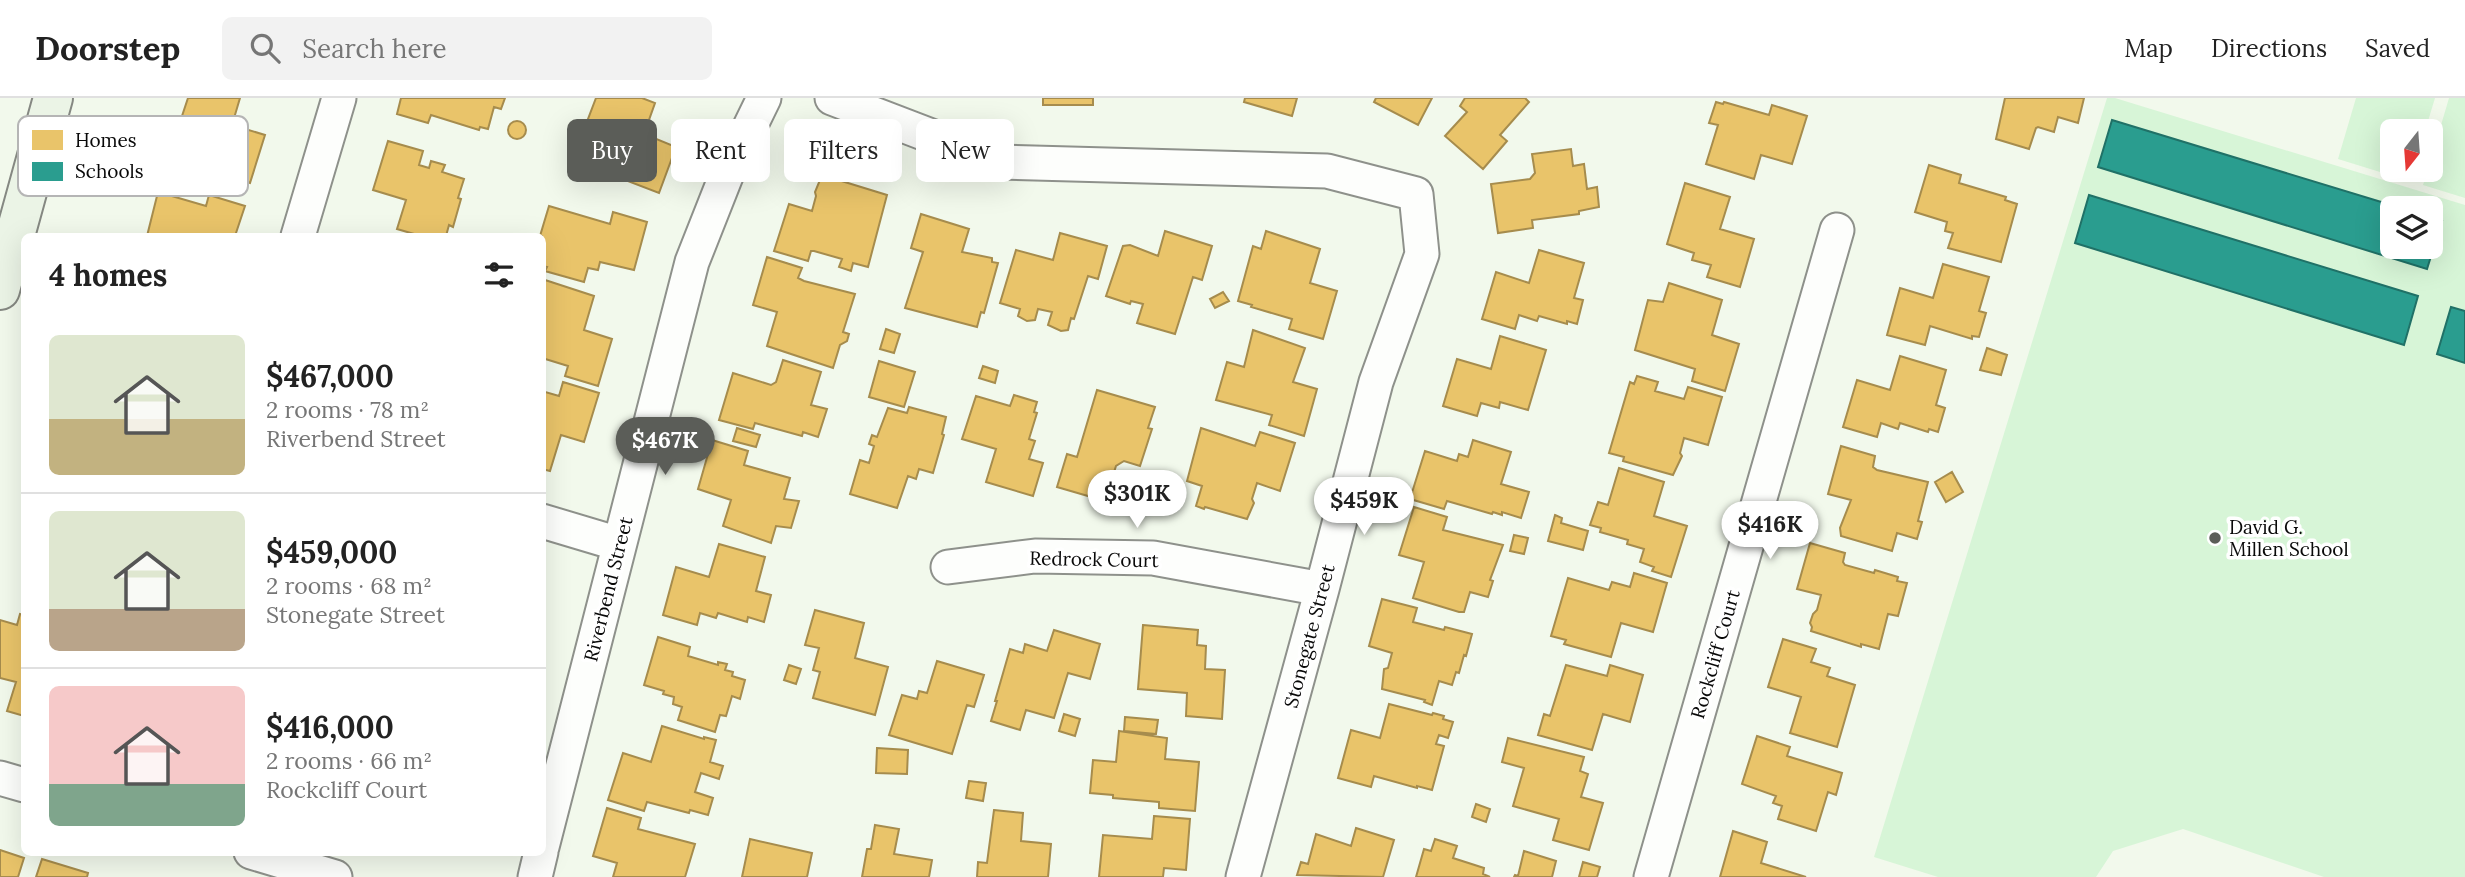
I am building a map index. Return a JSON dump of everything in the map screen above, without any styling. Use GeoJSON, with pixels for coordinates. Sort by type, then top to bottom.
{"type":"FeatureCollection","features":[{"type":"Feature","properties":{"kind":"street"},"geometry":{"type":"LineString","coordinates":[[48,116],[53,98]]}},
{"type":"Feature","properties":{"kind":"street"},"geometry":{"type":"LineString","coordinates":[[299,233],[339,98]]}},
{"type":"Feature","properties":{"kind":"street","name":"Riverbend Street"},"geometry":{"type":"LineString","coordinates":[[546,831],[692,262],[726,176],[764,98]]}},
{"type":"Feature","properties":{"kind":"street","name":"Stonegate Street"},"geometry":{"type":"LineString","coordinates":[[832,98],[999,162],[1327,170],[1416,194],[1422,254],[1376,382],[1243,877]]}},
{"type":"Feature","properties":{"kind":"street"},"geometry":{"type":"LineString","coordinates":[[1,281],[25,196]]}},
{"type":"Feature","properties":{"kind":"street","name":"Rockcliff Court"},"geometry":{"type":"LineString","coordinates":[[1651,877],[1837,230]]}},
{"type":"Feature","properties":{"kind":"street"},"geometry":{"type":"LineString","coordinates":[[546,523],[619,544]]}},
{"type":"Feature","properties":{"kind":"street","name":"Redrock Court"},"geometry":{"type":"LineString","coordinates":[[948,567],[1035,556],[1153,558],[1322,589]]}},
{"type":"Feature","properties":{"kind":"street"},"geometry":{"type":"LineString","coordinates":[[0,778],[21,784]]}},
{"type":"Feature","properties":{"kind":"street"},"geometry":{"type":"LineString","coordinates":[[264,856],[335,877]]}},
{"type":"Feature","properties":{"kind":"street"},"geometry":{"type":"LineString","coordinates":[[535,877],[540,856]]}},
{"type":"Feature","properties":{"kind":"green space","name":"David G. Millen School"},"geometry":{"type":"Polygon","coordinates":[[[2107,98],[2115,98],[2380,179],[2380,182],[2390,182],[2436,196],[2380,196],[2380,259],[2443,259],[2443,198],[2465,205],[2465,877],[2324,877],[2183,829],[2113,851],[2096,877],[1938,877],[1874,857],[2107,98]]]}},
{"type":"Feature","properties":{"kind":"green space"},"geometry":{"type":"Polygon","coordinates":[[[2356,98],[2435,98],[2429,119],[2380,119],[2380,172],[2338,159],[2356,98]]]}},
{"type":"Feature","properties":{"kind":"green space"},"geometry":{"type":"Polygon","coordinates":[[[2449,98],[2465,98],[2465,198],[2423,185],[2424,182],[2443,182],[2443,119],[2449,98]]]}},
{"type":"Feature","properties":{"kind":"building: Homes"},"geometry":{"type":"Polygon","coordinates":[[[188,98],[240,98],[235,116],[182,116],[188,98]]]}},
{"type":"Feature","properties":{"kind":"building: Homes"},"geometry":{"type":"Polygon","coordinates":[[[401,98],[505,98],[501,109],[494,107],[488,129],[480,127],[479,130],[431,115],[428,123],[397,114],[401,98]]]}},
{"type":"Feature","properties":{"kind":"building: Homes"},"geometry":{"type":"Polygon","coordinates":[[[596,98],[642,98],[655,103],[649,119],[588,119],[596,98]]]}},
{"type":"Feature","properties":{"kind":"building: Homes"},"geometry":{"type":"Polygon","coordinates":[[[1043,98],[1093,98],[1093,105],[1043,105],[1043,98]]]}},
{"type":"Feature","properties":{"kind":"building: Homes"},"geometry":{"type":"Polygon","coordinates":[[[1245,98],[1297,98],[1292,116],[1244,102],[1245,98]]]}},
{"type":"Feature","properties":{"kind":"building: Homes"},"geometry":{"type":"Polygon","coordinates":[[[1376,98],[1432,98],[1418,125],[1374,102],[1376,98]]]}},
{"type":"Feature","properties":{"kind":"building: Homes"},"geometry":{"type":"Polygon","coordinates":[[[1465,98],[1525,98],[1529,102],[1500,135],[1507,141],[1483,169],[1445,136],[1467,112],[1460,106],[1465,98]]]}},
{"type":"Feature","properties":{"kind":"building: Homes"},"geometry":{"type":"Polygon","coordinates":[[[2005,98],[2084,98],[2078,123],[2058,117],[2054,132],[2036,128],[2029,149],[1996,139],[2005,98]]]}},
{"type":"Feature","properties":{"kind":"building: Homes"},"geometry":{"type":"Polygon","coordinates":[[[1716,102],[1769,115],[1772,105],[1807,116],[1792,164],[1761,155],[1754,179],[1706,164],[1718,125],[1709,123],[1716,102]]]}},
{"type":"Feature","properties":{"kind":"building: Homes"},"geometry":{"type":"Polygon","coordinates":[[[517,121],[523,124],[526,130],[523,136],[517,139],[511,136],[508,130],[511,124],[517,121]]]}},
{"type":"Feature","properties":{"kind":"building: Homes"},"geometry":{"type":"Polygon","coordinates":[[[248,130],[265,135],[248,182],[248,130]]]}},
{"type":"Feature","properties":{"kind":"building: Homes"},"geometry":{"type":"Polygon","coordinates":[[[657,139],[671,145],[671,161],[659,193],[630,182],[657,182],[657,139]]]}},
{"type":"Feature","properties":{"kind":"building: Homes"},"geometry":{"type":"Polygon","coordinates":[[[388,141],[423,151],[419,165],[429,168],[431,161],[445,165],[442,172],[464,179],[453,227],[449,225],[447,233],[411,233],[397,229],[406,200],[373,190],[388,141]]]}},
{"type":"Feature","properties":{"kind":"building: Homes"},"geometry":{"type":"Polygon","coordinates":[[[1571,149],[1573,166],[1584,164],[1587,189],[1597,187],[1599,207],[1579,211],[1579,214],[1532,220],[1533,228],[1498,233],[1491,184],[1530,179],[1535,173],[1532,154],[1571,149]]]}},
{"type":"Feature","properties":{"kind":"building: Homes"},"geometry":{"type":"Polygon","coordinates":[[[1929,165],[1961,175],[1959,183],[2006,197],[2005,200],[2017,204],[2001,262],[1948,248],[1953,233],[1945,231],[1947,222],[1915,212],[1929,165]]]}},
{"type":"Feature","properties":{"kind":"building: Homes"},"geometry":{"type":"Polygon","coordinates":[[[819,182],[845,182],[887,195],[868,267],[853,263],[851,271],[839,267],[842,259],[814,251],[811,251],[808,261],[774,251],[789,204],[812,211],[819,182]]]}},
{"type":"Feature","properties":{"kind":"building: Homes"},"geometry":{"type":"Polygon","coordinates":[[[1685,183],[1730,197],[1720,229],[1754,239],[1740,287],[1707,277],[1711,265],[1692,260],[1694,253],[1667,244],[1685,183]]]}},
{"type":"Feature","properties":{"kind":"building: Homes"},"geometry":{"type":"Polygon","coordinates":[[[157,196],[172,196],[206,206],[209,196],[212,196],[245,206],[236,233],[148,233],[157,196]]]}},
{"type":"Feature","properties":{"kind":"building: Homes"},"geometry":{"type":"Polygon","coordinates":[[[549,206],[610,224],[613,212],[647,222],[634,270],[600,262],[598,270],[588,268],[584,282],[546,271],[546,233],[541,233],[549,206]]]}},
{"type":"Feature","properties":{"kind":"building: Homes"},"geometry":{"type":"Polygon","coordinates":[[[921,214],[969,229],[962,252],[992,258],[992,262],[998,263],[984,313],[981,312],[977,327],[905,308],[923,252],[911,248],[921,214]]]}},
{"type":"Feature","properties":{"kind":"building: Homes"},"geometry":{"type":"Polygon","coordinates":[[[1165,231],[1212,246],[1202,280],[1193,277],[1175,334],[1137,323],[1143,304],[1131,301],[1130,304],[1106,296],[1123,246],[1130,245],[1158,256],[1165,231]]]}},
{"type":"Feature","properties":{"kind":"building: Homes"},"geometry":{"type":"Polygon","coordinates":[[[1266,231],[1320,249],[1310,283],[1337,291],[1323,339],[1289,329],[1292,319],[1238,301],[1253,246],[1261,249],[1266,231]]]}},
{"type":"Feature","properties":{"kind":"building: Homes"},"geometry":{"type":"Polygon","coordinates":[[[1060,233],[1107,246],[1098,279],[1088,276],[1074,319],[1071,318],[1068,330],[1061,331],[1048,325],[1052,312],[1038,309],[1035,320],[1027,321],[1018,316],[1020,309],[1000,303],[1016,250],[1053,260],[1060,233]]]}},
{"type":"Feature","properties":{"kind":"building: Homes"},"geometry":{"type":"Polygon","coordinates":[[[1539,250],[1584,263],[1574,298],[1583,300],[1577,324],[1539,316],[1537,321],[1519,315],[1515,329],[1482,319],[1496,272],[1529,283],[1539,250]]]}},
{"type":"Feature","properties":{"kind":"building: Homes"},"geometry":{"type":"Polygon","coordinates":[[[767,257],[802,268],[798,278],[804,281],[855,294],[843,332],[849,334],[847,341],[840,345],[833,368],[767,346],[777,312],[753,305],[767,257]]]}},
{"type":"Feature","properties":{"kind":"building: Homes"},"geometry":{"type":"Polygon","coordinates":[[[1943,264],[1989,277],[1979,311],[1986,313],[1979,337],[1972,336],[1972,339],[1930,326],[1925,345],[1887,335],[1900,288],[1933,298],[1943,264]]]}},
{"type":"Feature","properties":{"kind":"building: Homes"},"geometry":{"type":"Polygon","coordinates":[[[546,280],[594,296],[584,330],[612,339],[598,386],[565,376],[568,366],[546,359],[546,280]]]}},
{"type":"Feature","properties":{"kind":"building: Homes"},"geometry":{"type":"Polygon","coordinates":[[[1669,283],[1722,300],[1712,335],[1739,344],[1725,391],[1692,381],[1695,369],[1635,350],[1648,300],[1663,302],[1669,283]]]}},
{"type":"Feature","properties":{"kind":"building: Homes"},"geometry":{"type":"Polygon","coordinates":[[[1223,292],[1229,301],[1215,308],[1210,299],[1223,292]]]}},
{"type":"Feature","properties":{"kind":"building: Homes"},"geometry":{"type":"Polygon","coordinates":[[[886,329],[900,334],[894,353],[880,349],[886,329]]]}},
{"type":"Feature","properties":{"kind":"building: Homes"},"geometry":{"type":"Polygon","coordinates":[[[1253,330],[1305,348],[1293,382],[1317,389],[1304,436],[1269,425],[1272,415],[1216,400],[1227,362],[1244,367],[1253,330]]]}},
{"type":"Feature","properties":{"kind":"building: Homes"},"geometry":{"type":"Polygon","coordinates":[[[1500,336],[1546,350],[1528,410],[1500,402],[1499,408],[1481,403],[1477,416],[1443,406],[1457,359],[1491,369],[1500,336]]]}},
{"type":"Feature","properties":{"kind":"building: Homes"},"geometry":{"type":"Polygon","coordinates":[[[1987,348],[2007,355],[2001,375],[1980,370],[1987,348]]]}},
{"type":"Feature","properties":{"kind":"building: Homes"},"geometry":{"type":"Polygon","coordinates":[[[1900,356],[1946,370],[1936,405],[1945,408],[1938,432],[1929,429],[1928,432],[1900,423],[1898,429],[1881,423],[1877,437],[1843,427],[1857,380],[1890,390],[1900,356]]]}},
{"type":"Feature","properties":{"kind":"building: Homes"},"geometry":{"type":"Polygon","coordinates":[[[783,360],[821,372],[811,405],[827,409],[818,437],[803,432],[802,436],[755,423],[753,429],[719,420],[733,373],[771,385],[776,382],[783,360]]]}},
{"type":"Feature","properties":{"kind":"building: Homes"},"geometry":{"type":"Polygon","coordinates":[[[879,361],[915,372],[904,407],[869,397],[879,361]]]}},
{"type":"Feature","properties":{"kind":"building: Homes"},"geometry":{"type":"Polygon","coordinates":[[[983,366],[998,371],[995,383],[979,378],[983,366]]]}},
{"type":"Feature","properties":{"kind":"building: Homes"},"geometry":{"type":"Polygon","coordinates":[[[1637,376],[1658,382],[1655,391],[1684,399],[1688,387],[1722,397],[1708,445],[1684,438],[1680,453],[1682,456],[1673,475],[1623,461],[1624,457],[1609,453],[1630,382],[1634,384],[1637,376]]]}},
{"type":"Feature","properties":{"kind":"building: Homes"},"geometry":{"type":"Polygon","coordinates":[[[563,382],[599,393],[584,442],[561,435],[550,471],[546,470],[546,392],[559,396],[563,382]]]}},
{"type":"Feature","properties":{"kind":"building: Homes"},"geometry":{"type":"Polygon","coordinates":[[[1097,390],[1155,407],[1148,428],[1152,429],[1140,466],[1124,461],[1116,466],[1105,501],[1057,487],[1067,454],[1077,457],[1097,390]]]}},
{"type":"Feature","properties":{"kind":"building: Homes"},"geometry":{"type":"Polygon","coordinates":[[[1014,395],[1037,402],[1034,412],[1037,413],[1029,439],[1035,441],[1029,459],[1043,463],[1033,496],[986,482],[996,449],[962,439],[976,396],[1010,406],[1014,395]]]}},
{"type":"Feature","properties":{"kind":"building: Homes"},"geometry":{"type":"Polygon","coordinates":[[[909,407],[946,417],[944,435],[933,473],[919,469],[916,479],[908,476],[897,508],[850,494],[860,460],[869,463],[874,446],[869,444],[872,435],[877,437],[888,408],[907,413],[909,407]]]}},
{"type":"Feature","properties":{"kind":"building: Homes"},"geometry":{"type":"Polygon","coordinates":[[[737,428],[760,435],[756,447],[733,441],[737,428]]]}},
{"type":"Feature","properties":{"kind":"building: Homes"},"geometry":{"type":"Polygon","coordinates":[[[1201,428],[1255,446],[1260,432],[1295,443],[1280,491],[1257,483],[1252,499],[1254,503],[1247,519],[1196,506],[1202,486],[1187,481],[1201,428]]]}},
{"type":"Feature","properties":{"kind":"building: Homes"},"geometry":{"type":"Polygon","coordinates":[[[712,440],[748,451],[744,465],[790,478],[784,499],[799,501],[791,528],[776,526],[771,543],[723,526],[731,500],[698,489],[712,440]]]}},
{"type":"Feature","properties":{"kind":"building: Homes"},"geometry":{"type":"Polygon","coordinates":[[[1473,440],[1511,452],[1501,484],[1529,492],[1521,518],[1502,512],[1502,515],[1492,514],[1447,501],[1444,509],[1410,499],[1425,451],[1457,461],[1459,454],[1468,457],[1473,440]]]}},
{"type":"Feature","properties":{"kind":"building: Homes"},"geometry":{"type":"Polygon","coordinates":[[[1841,446],[1875,456],[1873,467],[1877,470],[1928,482],[1918,521],[1922,522],[1917,539],[1897,533],[1892,551],[1841,536],[1840,528],[1851,500],[1828,494],[1841,446]]]}},
{"type":"Feature","properties":{"kind":"building: Homes"},"geometry":{"type":"Polygon","coordinates":[[[1619,468],[1664,482],[1654,516],[1687,526],[1671,577],[1652,571],[1654,567],[1640,562],[1644,549],[1627,544],[1628,540],[1600,532],[1601,528],[1590,525],[1598,502],[1608,505],[1619,468]]]}},
{"type":"Feature","properties":{"kind":"building: Homes"},"geometry":{"type":"Polygon","coordinates":[[[1952,472],[1963,492],[1946,502],[1935,482],[1952,472]]]}},
{"type":"Feature","properties":{"kind":"building: Homes"},"geometry":{"type":"Polygon","coordinates":[[[1414,507],[1447,517],[1443,530],[1503,545],[1490,580],[1493,581],[1488,597],[1470,592],[1464,612],[1413,598],[1424,562],[1399,555],[1414,507]]]}},
{"type":"Feature","properties":{"kind":"building: Homes"},"geometry":{"type":"Polygon","coordinates":[[[1555,515],[1562,518],[1561,523],[1588,531],[1583,550],[1548,541],[1555,515]]]}},
{"type":"Feature","properties":{"kind":"building: Homes"},"geometry":{"type":"Polygon","coordinates":[[[1514,535],[1528,538],[1524,554],[1510,551],[1514,535]]]}},
{"type":"Feature","properties":{"kind":"building: Homes"},"geometry":{"type":"Polygon","coordinates":[[[1810,543],[1845,553],[1845,565],[1874,573],[1875,570],[1898,577],[1897,581],[1907,583],[1898,616],[1888,614],[1879,649],[1861,644],[1861,647],[1811,631],[1810,623],[1821,595],[1797,589],[1810,543]]]}},
{"type":"Feature","properties":{"kind":"building: Homes"},"geometry":{"type":"Polygon","coordinates":[[[719,544],[765,557],[756,591],[771,595],[764,622],[748,617],[747,622],[718,613],[716,618],[700,613],[697,625],[663,615],[676,567],[709,577],[719,544]]]}},
{"type":"Feature","properties":{"kind":"building: Homes"},"geometry":{"type":"Polygon","coordinates":[[[1634,573],[1667,583],[1653,632],[1621,623],[1611,657],[1564,644],[1566,640],[1551,636],[1568,578],[1609,590],[1612,582],[1630,587],[1634,573]]]}},
{"type":"Feature","properties":{"kind":"building: Homes"},"geometry":{"type":"Polygon","coordinates":[[[1382,599],[1417,608],[1413,622],[1472,634],[1459,673],[1456,672],[1452,685],[1439,681],[1432,705],[1424,702],[1425,700],[1382,689],[1384,669],[1388,668],[1392,653],[1369,646],[1382,599]]]}},
{"type":"Feature","properties":{"kind":"building: Homes"},"geometry":{"type":"Polygon","coordinates":[[[815,610],[864,623],[855,658],[888,667],[875,715],[813,698],[820,672],[813,670],[819,648],[805,645],[815,610]]]}},
{"type":"Feature","properties":{"kind":"building: Homes"},"geometry":{"type":"Polygon","coordinates":[[[21,614],[21,715],[7,711],[16,682],[0,678],[0,620],[17,625],[21,614]]]}},
{"type":"Feature","properties":{"kind":"building: Homes"},"geometry":{"type":"Polygon","coordinates":[[[1143,625],[1198,630],[1197,645],[1206,646],[1205,669],[1225,670],[1222,719],[1186,716],[1187,693],[1138,689],[1143,625]]]}},
{"type":"Feature","properties":{"kind":"building: Homes"},"geometry":{"type":"Polygon","coordinates":[[[1054,630],[1100,644],[1090,679],[1068,673],[1054,718],[1026,710],[1020,730],[991,721],[1010,649],[1023,653],[1025,644],[1047,651],[1054,630]]]}},
{"type":"Feature","properties":{"kind":"building: Homes"},"geometry":{"type":"Polygon","coordinates":[[[658,637],[690,647],[688,656],[718,665],[718,662],[727,664],[725,670],[733,672],[732,676],[745,680],[740,699],[732,696],[726,716],[720,715],[715,732],[678,720],[682,707],[673,704],[674,697],[644,685],[658,637]]]}},
{"type":"Feature","properties":{"kind":"building: Homes"},"geometry":{"type":"Polygon","coordinates":[[[1783,639],[1816,649],[1811,662],[1830,668],[1827,676],[1855,685],[1837,747],[1790,733],[1801,697],[1768,687],[1783,639]]]}},
{"type":"Feature","properties":{"kind":"building: Homes"},"geometry":{"type":"Polygon","coordinates":[[[937,661],[984,675],[974,707],[967,705],[952,754],[889,735],[902,695],[917,699],[919,691],[927,693],[937,661]]]}},
{"type":"Feature","properties":{"kind":"building: Homes"},"geometry":{"type":"Polygon","coordinates":[[[789,665],[801,669],[796,684],[784,680],[789,665]]]}},
{"type":"Feature","properties":{"kind":"building: Homes"},"geometry":{"type":"Polygon","coordinates":[[[1566,665],[1607,676],[1610,665],[1643,675],[1630,722],[1603,714],[1592,750],[1538,735],[1544,714],[1550,716],[1566,665]]]}},
{"type":"Feature","properties":{"kind":"building: Homes"},"geometry":{"type":"Polygon","coordinates":[[[1389,704],[1444,716],[1443,719],[1453,722],[1448,738],[1439,735],[1436,744],[1444,746],[1432,790],[1374,776],[1371,787],[1338,778],[1351,730],[1380,738],[1389,704]]]}},
{"type":"Feature","properties":{"kind":"building: Homes"},"geometry":{"type":"Polygon","coordinates":[[[1064,714],[1080,719],[1075,736],[1059,731],[1064,714]]]}},
{"type":"Feature","properties":{"kind":"building: Homes"},"geometry":{"type":"Polygon","coordinates":[[[1125,717],[1158,720],[1156,734],[1124,731],[1125,717]]]}},
{"type":"Feature","properties":{"kind":"building: Homes"},"geometry":{"type":"Polygon","coordinates":[[[662,726],[716,740],[710,762],[723,766],[719,779],[701,773],[695,792],[713,798],[708,815],[647,802],[644,811],[608,800],[623,753],[651,762],[662,726]]]}},
{"type":"Feature","properties":{"kind":"building: Homes"},"geometry":{"type":"Polygon","coordinates":[[[1119,731],[1167,738],[1165,759],[1199,762],[1195,811],[1159,808],[1159,802],[1090,793],[1093,760],[1116,762],[1119,731]]]}},
{"type":"Feature","properties":{"kind":"building: Homes"},"geometry":{"type":"Polygon","coordinates":[[[1757,736],[1790,747],[1787,756],[1842,773],[1836,795],[1828,792],[1816,831],[1778,819],[1782,806],[1773,803],[1776,796],[1742,784],[1757,736]]]}},
{"type":"Feature","properties":{"kind":"building: Homes"},"geometry":{"type":"Polygon","coordinates":[[[1508,738],[1584,757],[1580,771],[1588,774],[1581,797],[1603,803],[1589,850],[1553,840],[1559,819],[1513,806],[1524,768],[1502,762],[1508,738]]]}},
{"type":"Feature","properties":{"kind":"building: Homes"},"geometry":{"type":"Polygon","coordinates":[[[877,748],[908,750],[907,774],[876,773],[877,748]]]}},
{"type":"Feature","properties":{"kind":"building: Homes"},"geometry":{"type":"Polygon","coordinates":[[[969,781],[986,783],[983,801],[966,798],[969,781]]]}},
{"type":"Feature","properties":{"kind":"building: Homes"},"geometry":{"type":"Polygon","coordinates":[[[1476,804],[1490,809],[1486,822],[1472,817],[1476,804]]]}},
{"type":"Feature","properties":{"kind":"building: Homes"},"geometry":{"type":"Polygon","coordinates":[[[607,808],[641,818],[638,829],[695,844],[685,877],[613,877],[617,863],[593,856],[607,808]]]}},
{"type":"Feature","properties":{"kind":"building: Homes"},"geometry":{"type":"Polygon","coordinates":[[[994,810],[1023,813],[1021,841],[1051,844],[1048,877],[977,877],[978,862],[987,863],[994,810]]]}},
{"type":"Feature","properties":{"kind":"building: Homes"},"geometry":{"type":"Polygon","coordinates":[[[1154,816],[1190,819],[1186,870],[1164,868],[1163,877],[1099,877],[1103,835],[1152,839],[1154,816]]]}},
{"type":"Feature","properties":{"kind":"building: Homes"},"geometry":{"type":"Polygon","coordinates":[[[875,825],[899,829],[894,854],[932,860],[929,877],[862,877],[875,825]]]}},
{"type":"Feature","properties":{"kind":"building: Homes"},"geometry":{"type":"Polygon","coordinates":[[[1356,828],[1394,840],[1383,877],[1297,875],[1301,862],[1308,864],[1316,834],[1351,846],[1356,828]]]}},
{"type":"Feature","properties":{"kind":"building: Homes"},"geometry":{"type":"Polygon","coordinates":[[[1733,831],[1767,842],[1761,863],[1806,877],[1720,877],[1733,831]]]}},
{"type":"Feature","properties":{"kind":"building: Homes"},"geometry":{"type":"Polygon","coordinates":[[[750,839],[812,853],[807,877],[742,877],[750,839]]]}},
{"type":"Feature","properties":{"kind":"building: Homes"},"geometry":{"type":"Polygon","coordinates":[[[1435,839],[1457,846],[1453,858],[1484,868],[1483,874],[1490,877],[1416,877],[1424,849],[1431,851],[1435,839]]]}},
{"type":"Feature","properties":{"kind":"building: Homes"},"geometry":{"type":"Polygon","coordinates":[[[0,850],[24,858],[18,877],[0,877],[0,850]]]}},
{"type":"Feature","properties":{"kind":"building: Homes"},"geometry":{"type":"Polygon","coordinates":[[[1524,851],[1556,861],[1552,877],[1514,877],[1518,876],[1524,851]]]}},
{"type":"Feature","properties":{"kind":"building: Homes"},"geometry":{"type":"Polygon","coordinates":[[[42,859],[88,873],[87,877],[36,877],[42,859]]]}},
{"type":"Feature","properties":{"kind":"building: Homes"},"geometry":{"type":"Polygon","coordinates":[[[1583,862],[1600,867],[1597,877],[1579,877],[1583,862]]]}},
{"type":"Feature","properties":{"kind":"building: Schools"},"geometry":{"type":"Polygon","coordinates":[[[2112,120],[2380,202],[2380,254],[2098,167],[2112,120]]]}},
{"type":"Feature","properties":{"kind":"building: Schools"},"geometry":{"type":"Polygon","coordinates":[[[2089,195],[2418,296],[2404,345],[2075,243],[2089,195]]]}},
{"type":"Feature","properties":{"kind":"building: Schools"},"geometry":{"type":"Polygon","coordinates":[[[2395,259],[2430,259],[2427,269],[2395,259]]]}},
{"type":"Feature","properties":{"kind":"building: Schools"},"geometry":{"type":"Polygon","coordinates":[[[2451,307],[2465,311],[2465,363],[2437,354],[2451,307]]]}},
{"type":"Feature","properties":{"kind":"place","name":"David G. Millen School"},"geometry":{"type":"Point","coordinates":[2215,538]}}]}
